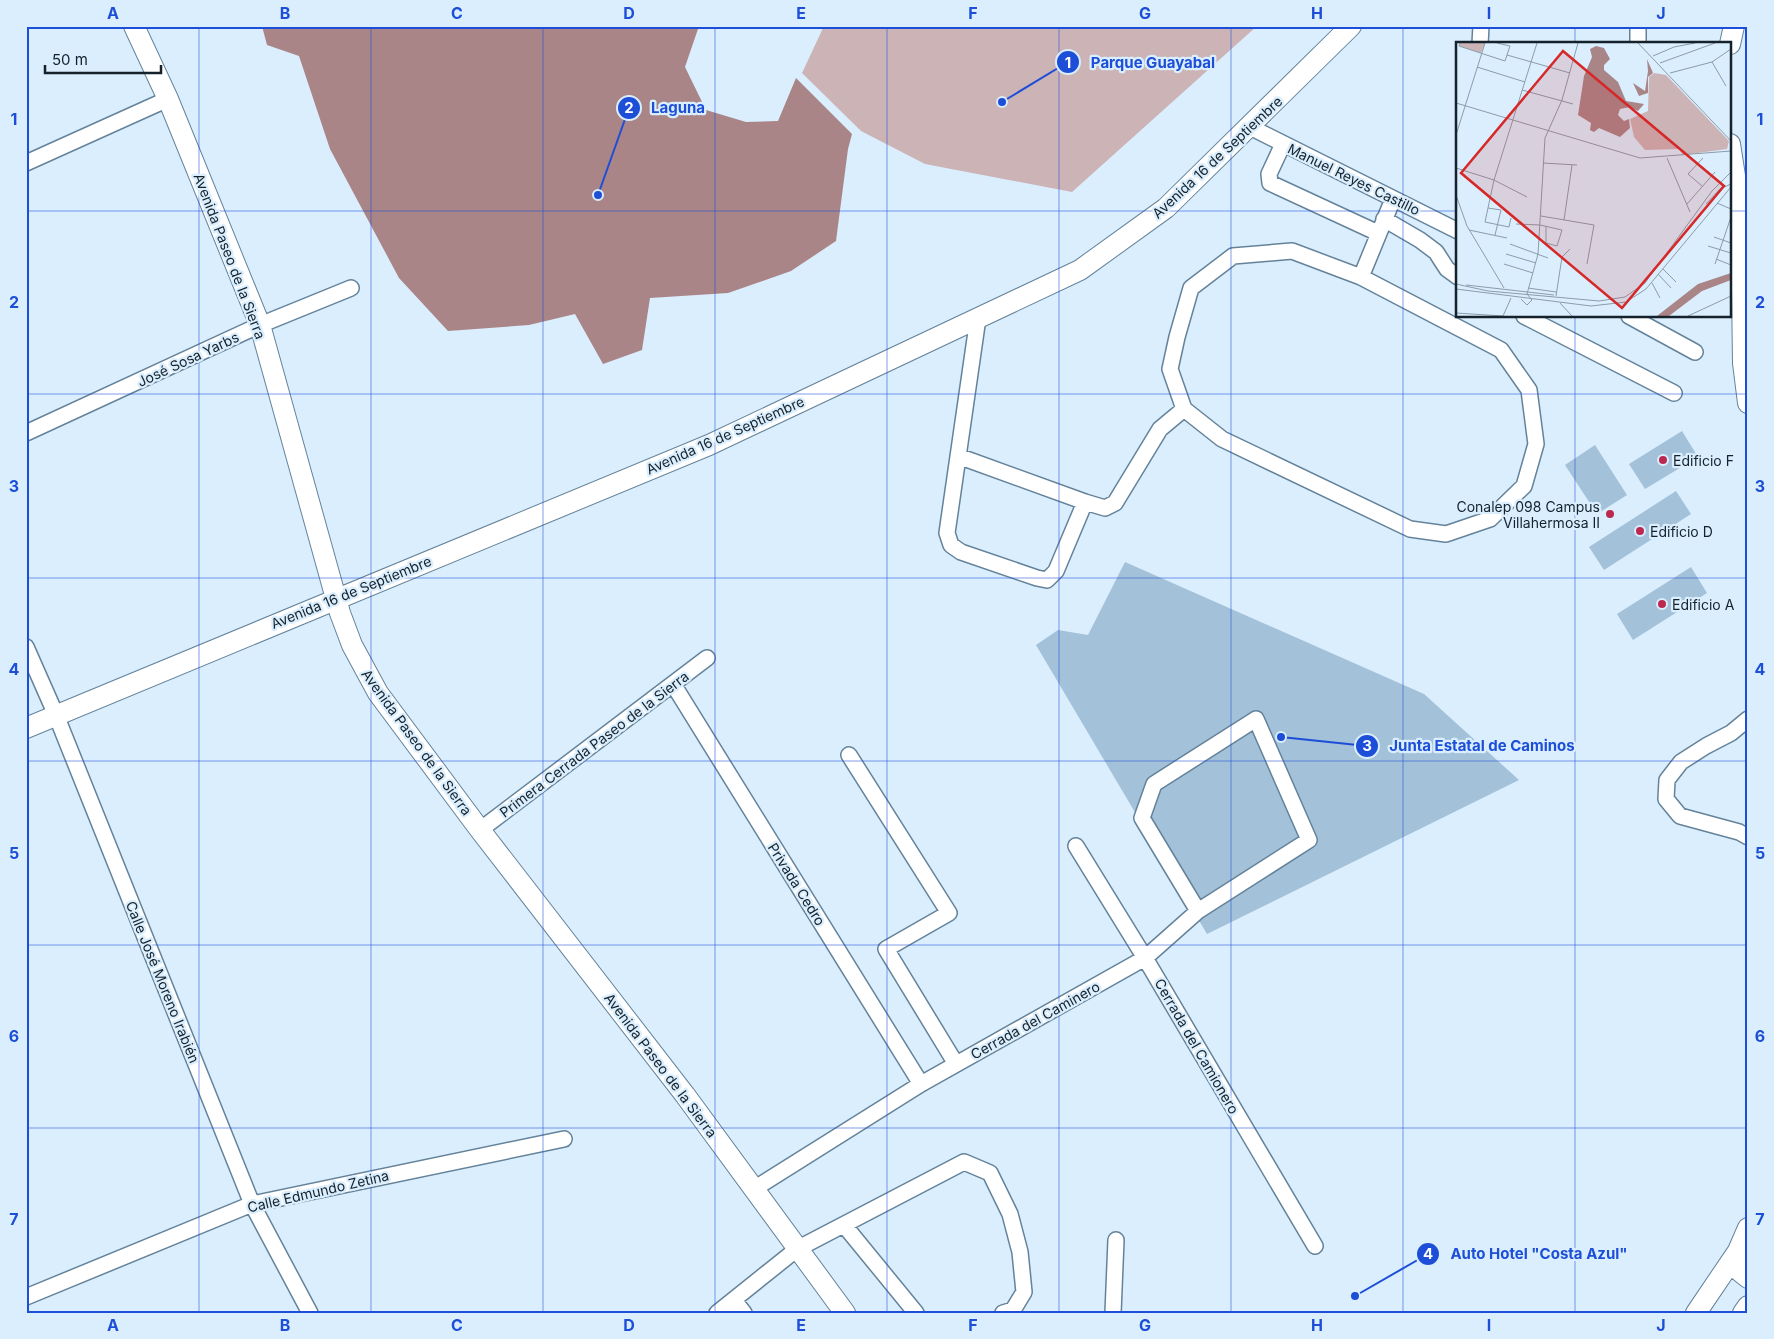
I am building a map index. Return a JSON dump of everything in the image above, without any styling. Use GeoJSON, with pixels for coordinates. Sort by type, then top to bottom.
{"type":"FeatureCollection","features":[{"type":"Feature","properties":{"kind":"main road","name":"Avenida Paseo de la Sierra"},"geometry":{"type":"LineString","coordinates":[[134,26],[168,99],[260,325],[336,598],[352,645],[373,685],[480,830],[679,1088],[845,1313]]}},
{"type":"Feature","properties":{"kind":"main road","name":"Avenida 16 de Septiembre"},"geometry":{"type":"LineString","coordinates":[[26,728],[709,445],[1080,270],[1166,208],[1351,26]]}},
{"type":"Feature","properties":{"kind":"main road"},"geometry":{"type":"LineString","coordinates":[[1724,26],[1724,42]]}},
{"type":"Feature","properties":{"kind":"main road"},"geometry":{"type":"LineString","coordinates":[[1730,42],[1734,26]]}},
{"type":"Feature","properties":{"kind":"main road"},"geometry":{"type":"LineString","coordinates":[[1732,157],[1741,214],[1743,364],[1748,403]]}},
{"type":"Feature","properties":{"kind":"main road"},"geometry":{"type":"LineString","coordinates":[[1696,1313],[1738,1251],[1748,1228]]}},
{"type":"Feature","properties":{"kind":"main road"},"geometry":{"type":"LineString","coordinates":[[1738,1251],[1738,1270],[1748,1278]]}},
{"type":"Feature","properties":{"kind":"main road"},"geometry":{"type":"LineString","coordinates":[[1743,1313],[1748,1306]]}},
{"type":"Feature","properties":{"kind":"street"},"geometry":{"type":"LineString","coordinates":[[1480,42],[1481,26]]}},
{"type":"Feature","properties":{"kind":"street"},"geometry":{"type":"LineString","coordinates":[[1638,26],[1638,42]]}},
{"type":"Feature","properties":{"kind":"street"},"geometry":{"type":"LineString","coordinates":[[26,163],[168,99]]}},
{"type":"Feature","properties":{"kind":"street","name":"Manuel Reyes Castillo"},"geometry":{"type":"LineString","coordinates":[[1250,127],[1456,230]]}},
{"type":"Feature","properties":{"kind":"street"},"geometry":{"type":"LineString","coordinates":[[1283,144],[1268,174],[1270,183],[1420,240],[1436,252],[1447,269],[1456,276]]}},
{"type":"Feature","properties":{"kind":"street"},"geometry":{"type":"LineString","coordinates":[[1361,277],[1394,199]]}},
{"type":"Feature","properties":{"kind":"street"},"geometry":{"type":"LineString","coordinates":[[1292,251],[1361,277],[1501,350],[1529,390],[1536,444],[1524,486],[1490,519],[1446,534],[1410,529],[1222,439],[1184,409],[1170,370],[1191,288],[1232,256],[1292,251]]}},
{"type":"Feature","properties":{"kind":"street","name":"José Sosa Yarbs"},"geometry":{"type":"LineString","coordinates":[[26,433],[260,325],[351,288]]}},
{"type":"Feature","properties":{"kind":"street"},"geometry":{"type":"LineString","coordinates":[[978,318],[946,533],[952,545],[962,552],[1047,580],[1056,571],[1085,502]]}},
{"type":"Feature","properties":{"kind":"street"},"geometry":{"type":"LineString","coordinates":[[1528,318],[1674,393]]}},
{"type":"Feature","properties":{"kind":"street"},"geometry":{"type":"LineString","coordinates":[[1634,318],[1695,352]]}},
{"type":"Feature","properties":{"kind":"street"},"geometry":{"type":"LineString","coordinates":[[958,456],[1105,508],[1115,503],[1160,429],[1184,409]]}},
{"type":"Feature","properties":{"kind":"street","name":"Calle José Moreno Irabién"},"geometry":{"type":"LineString","coordinates":[[26,647],[56,715],[252,1204],[310,1313]]}},
{"type":"Feature","properties":{"kind":"street","name":"Primera Cerrada Paseo de la Sierra"},"geometry":{"type":"LineString","coordinates":[[480,830],[707,658]]}},
{"type":"Feature","properties":{"kind":"street","name":"Privada Cedro"},"geometry":{"type":"LineString","coordinates":[[673,684],[921,1084]]}},
{"type":"Feature","properties":{"kind":"street","name":"Cerrada del Caminero"},"geometry":{"type":"LineString","coordinates":[[754,1188],[921,1084],[1145,958],[1198,911],[1309,840],[1256,719],[1154,784],[1142,818],[1198,911]]}},
{"type":"Feature","properties":{"kind":"street"},"geometry":{"type":"LineString","coordinates":[[1748,719],[1731,733],[1681,762],[1667,780],[1666,798],[1680,816],[1739,832],[1748,837]]}},
{"type":"Feature","properties":{"kind":"street"},"geometry":{"type":"LineString","coordinates":[[849,755],[949,913],[886,949],[956,1064]]}},
{"type":"Feature","properties":{"kind":"street","name":"Cerrada del Camionero"},"geometry":{"type":"LineString","coordinates":[[1076,846],[1145,958],[1315,1246]]}},
{"type":"Feature","properties":{"kind":"street","name":"Calle Edmundo Zetina"},"geometry":{"type":"LineString","coordinates":[[26,1298],[252,1204],[564,1139]]}},
{"type":"Feature","properties":{"kind":"street"},"geometry":{"type":"LineString","coordinates":[[717,1313],[797,1249],[964,1162],[990,1173],[1010,1214],[1020,1252],[1024,1292],[1013,1310],[1003,1313]]}},
{"type":"Feature","properties":{"kind":"street"},"geometry":{"type":"LineString","coordinates":[[844,1225],[916,1313]]}},
{"type":"Feature","properties":{"kind":"street"},"geometry":{"type":"LineString","coordinates":[[1113,1313],[1116,1240]]}},
{"type":"Feature","properties":{"kind":"street"},"geometry":{"type":"LineString","coordinates":[[734,1300],[744,1313]]}},
{"type":"Feature","properties":{"kind":"shaded area"},"geometry":{"type":"Polygon","coordinates":[[[262,26],[699,26],[685,67],[706,110],[746,122],[778,121],[796,78],[852,134],[848,149],[836,241],[791,271],[728,293],[650,298],[642,350],[603,364],[575,314],[529,325],[448,331],[399,278],[330,149],[299,56],[267,45],[262,26]]]}},
{"type":"Feature","properties":{"kind":"shaded area"},"geometry":{"type":"Polygon","coordinates":[[[824,26],[1257,26],[1072,192],[925,164],[861,131],[802,73],[824,26]]]}},
{"type":"Feature","properties":{"kind":"building","name":"Edificio F"},"geometry":{"type":"Polygon","coordinates":[[[1682,431],[1698,457],[1645,489],[1629,464],[1682,431]]]}},
{"type":"Feature","properties":{"kind":"building"},"geometry":{"type":"Polygon","coordinates":[[[1595,445],[1627,495],[1597,514],[1565,465],[1595,445]]]}},
{"type":"Feature","properties":{"kind":"building","name":"Edificio D"},"geometry":{"type":"Polygon","coordinates":[[[1676,491],[1691,514],[1604,570],[1589,547],[1676,491]]]}},
{"type":"Feature","properties":{"kind":"building"},"geometry":{"type":"Polygon","coordinates":[[[1125,562],[1424,694],[1519,780],[1207,934],[1036,645],[1058,630],[1088,635],[1125,562]]]}},
{"type":"Feature","properties":{"kind":"building","name":"Edificio A"},"geometry":{"type":"Polygon","coordinates":[[[1691,567],[1707,593],[1633,640],[1617,614],[1691,567]]]}},
{"type":"Feature","properties":{"kind":"place","name":"Parque Guayabal"},"geometry":{"type":"Point","coordinates":[1002,102]}},
{"type":"Feature","properties":{"kind":"place","name":"Laguna"},"geometry":{"type":"Point","coordinates":[598,195]}},
{"type":"Feature","properties":{"kind":"place","name":"Edificio F"},"geometry":{"type":"Point","coordinates":[1663,460]}},
{"type":"Feature","properties":{"kind":"place","name":"Conalep 098 Campus Villahermosa II"},"geometry":{"type":"Point","coordinates":[1610,514]}},
{"type":"Feature","properties":{"kind":"place","name":"Edificio D"},"geometry":{"type":"Point","coordinates":[1640,531]}},
{"type":"Feature","properties":{"kind":"place","name":"Edificio A"},"geometry":{"type":"Point","coordinates":[1662,604]}},
{"type":"Feature","properties":{"kind":"place","name":"Junta Estatal de Caminos"},"geometry":{"type":"Point","coordinates":[1281,737]}},
{"type":"Feature","properties":{"kind":"place","name":"Auto Hotel \"Costa Azul\""},"geometry":{"type":"Point","coordinates":[1355,1296]}}]}
